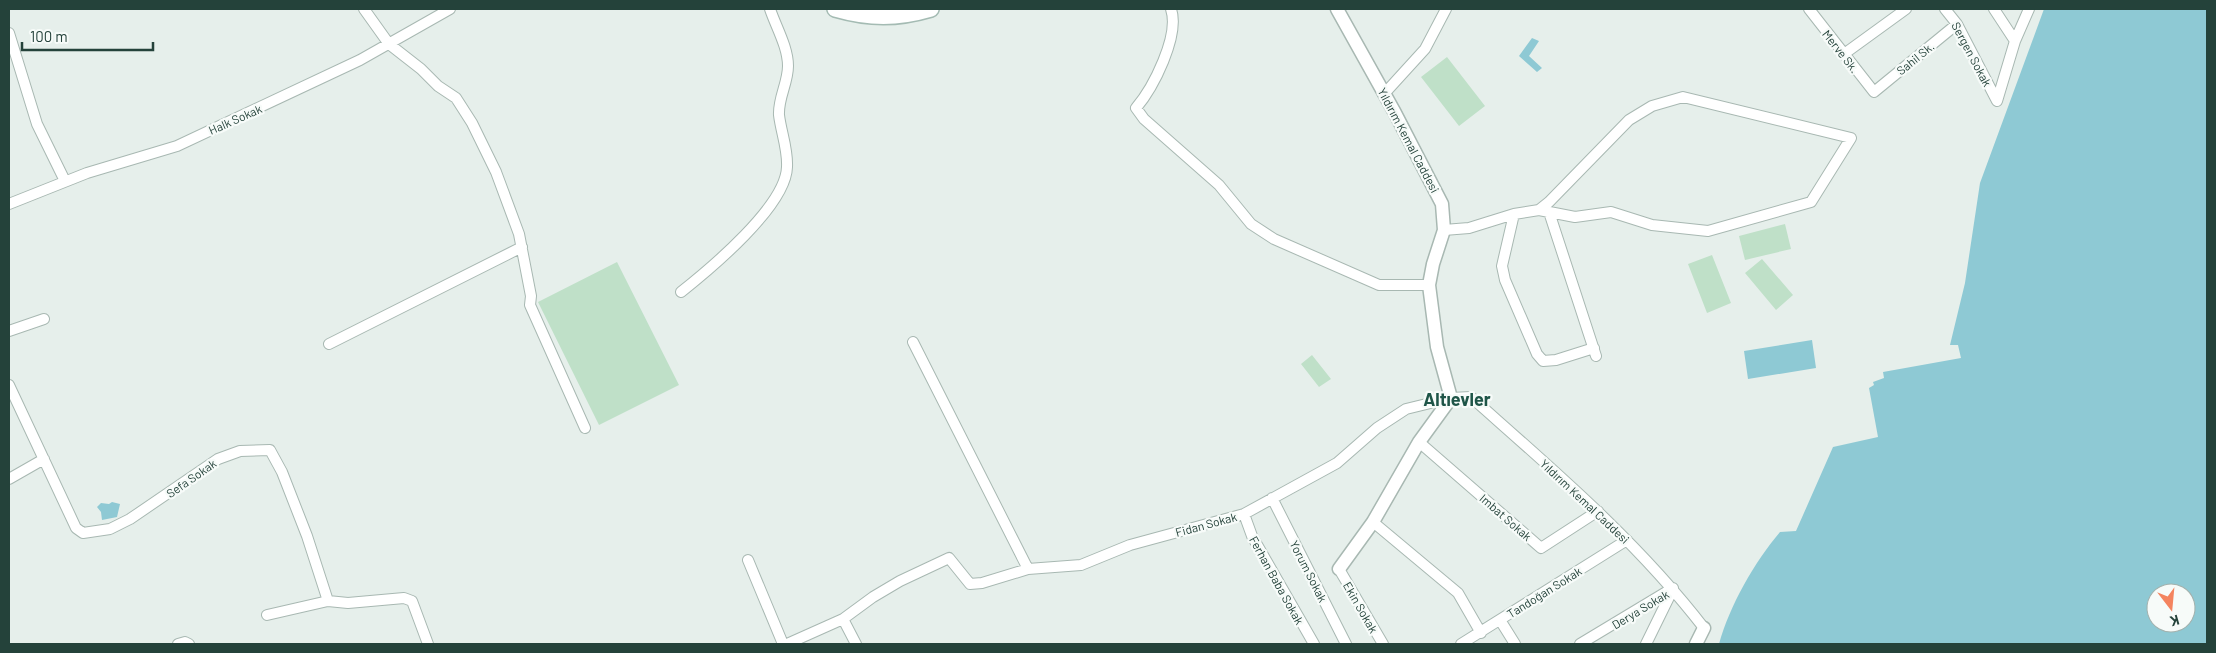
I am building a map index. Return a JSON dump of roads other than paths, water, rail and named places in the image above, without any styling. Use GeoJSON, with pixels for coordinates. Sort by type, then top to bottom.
{"type":"FeatureCollection","features":[{"type":"Feature","properties":{"kind":"main road"},"geometry":{"type":"LineString","coordinates":[[835,9],[871,17],[903,17],[931,9]]}},
{"type":"Feature","properties":{"kind":"street"},"geometry":{"type":"LineString","coordinates":[[364,9],[389,44],[422,69],[438,86],[456,98],[472,123],[496,172],[522,247],[531,296],[530,304],[585,428]]}},
{"type":"Feature","properties":{"kind":"street","name":"Halk Sokak"},"geometry":{"type":"LineString","coordinates":[[9,204],[65,181],[177,146],[316,82],[389,44],[450,9]]}},
{"type":"Feature","properties":{"kind":"street"},"geometry":{"type":"LineString","coordinates":[[681,292],[709,270],[744,238],[761,218],[788,169],[779,114],[787,75],[788,57],[770,9]]}},
{"type":"Feature","properties":{"kind":"street"},"geometry":{"type":"LineString","coordinates":[[1171,9],[1170,33],[1161,68],[1146,96],[1136,108],[1144,119],[1220,185],[1250,224],[1274,240],[1379,285],[1429,285]]}},
{"type":"Feature","properties":{"kind":"street","name":"Yıldırım Kemal Caddesi"},"geometry":{"type":"LineString","coordinates":[[1337,9],[1442,204],[1444,230],[1433,264],[1429,285],[1437,347],[1451,398],[1471,397],[1598,511],[1673,588],[1704,628]]}},
{"type":"Feature","properties":{"kind":"street"},"geometry":{"type":"LineString","coordinates":[[1384,94],[1425,49],[1446,9]]}},
{"type":"Feature","properties":{"kind":"street"},"geometry":{"type":"LineString","coordinates":[[1844,54],[1906,9]]}},
{"type":"Feature","properties":{"kind":"street","name":"Sergen Sokak"},"geometry":{"type":"LineString","coordinates":[[1945,9],[1957,24],[1997,101],[2015,41]]}},
{"type":"Feature","properties":{"kind":"street"},"geometry":{"type":"LineString","coordinates":[[1994,9],[2015,41]]}},
{"type":"Feature","properties":{"kind":"street"},"geometry":{"type":"LineString","coordinates":[[2015,41],[2029,9]]}},
{"type":"Feature","properties":{"kind":"street","name":"Merve Sk."},"geometry":{"type":"LineString","coordinates":[[1812,10],[1874,92]]}},
{"type":"Feature","properties":{"kind":"street","name":"Sahil Sk."},"geometry":{"type":"LineString","coordinates":[[1874,92],[1957,24]]}},
{"type":"Feature","properties":{"kind":"street"},"geometry":{"type":"LineString","coordinates":[[9,33],[38,124],[65,181]]}},
{"type":"Feature","properties":{"kind":"street"},"geometry":{"type":"LineString","coordinates":[[1444,230],[1469,228],[1514,214],[1538,210],[1575,217],[1611,212],[1652,225],[1708,231],[1811,202],[1851,138],[1683,97],[1652,106],[1629,120],[1538,210]]}},
{"type":"Feature","properties":{"kind":"street"},"geometry":{"type":"LineString","coordinates":[[1514,214],[1502,266],[1505,280],[1537,354],[1543,361],[1595,352],[1549,212]]}},
{"type":"Feature","properties":{"kind":"street"},"geometry":{"type":"LineString","coordinates":[[329,344],[522,247]]}},
{"type":"Feature","properties":{"kind":"street"},"geometry":{"type":"LineString","coordinates":[[9,331],[44,318]]}},
{"type":"Feature","properties":{"kind":"street"},"geometry":{"type":"LineString","coordinates":[[913,342],[1028,568]]}},
{"type":"Feature","properties":{"kind":"street","name":"Sefa Sokak"},"geometry":{"type":"LineString","coordinates":[[9,385],[76,528],[83,533],[110,529],[130,519],[218,459],[240,451],[270,450],[282,472],[307,536],[328,601]]}},
{"type":"Feature","properties":{"kind":"street"},"geometry":{"type":"LineString","coordinates":[[1339,569],[1373,522],[1419,442],[1451,398]]}},
{"type":"Feature","properties":{"kind":"street","name":"Fidan Sokak"},"geometry":{"type":"LineString","coordinates":[[843,619],[893,585],[949,558],[970,584],[982,583],[1028,568],[1081,564],[1130,545],[1244,514],[1337,463],[1377,428],[1406,409],[1451,398]]}},
{"type":"Feature","properties":{"kind":"street","name":"Imbat Sokak"},"geometry":{"type":"LineString","coordinates":[[1419,442],[1541,548],[1598,511]]}},
{"type":"Feature","properties":{"kind":"street"},"geometry":{"type":"LineString","coordinates":[[9,479],[44,459]]}},
{"type":"Feature","properties":{"kind":"street","name":"Yorum Sokak"},"geometry":{"type":"LineString","coordinates":[[1272,498],[1346,644]]}},
{"type":"Feature","properties":{"kind":"street","name":"Ferhan Baba Sokak"},"geometry":{"type":"LineString","coordinates":[[1244,514],[1252,536],[1314,644]]}},
{"type":"Feature","properties":{"kind":"street"},"geometry":{"type":"LineString","coordinates":[[1373,522],[1458,593],[1481,633]]}},
{"type":"Feature","properties":{"kind":"street","name":"Tandoğan Sokak"},"geometry":{"type":"LineString","coordinates":[[1461,644],[1627,540]]}},
{"type":"Feature","properties":{"kind":"street"},"geometry":{"type":"LineString","coordinates":[[748,560],[783,644]]}},
{"type":"Feature","properties":{"kind":"street","name":"Ekin Sokak"},"geometry":{"type":"LineString","coordinates":[[1339,569],[1383,644]]}},
{"type":"Feature","properties":{"kind":"street"},"geometry":{"type":"LineString","coordinates":[[1646,644],[1673,588]]}},
{"type":"Feature","properties":{"kind":"street","name":"Derya Sokak"},"geometry":{"type":"LineString","coordinates":[[1580,644],[1673,588]]}},
{"type":"Feature","properties":{"kind":"street"},"geometry":{"type":"LineString","coordinates":[[266,615],[328,601],[348,603],[404,598],[412,601],[428,644]]}},
{"type":"Feature","properties":{"kind":"street"},"geometry":{"type":"LineString","coordinates":[[787,644],[843,619],[856,644]]}},
{"type":"Feature","properties":{"kind":"street"},"geometry":{"type":"LineString","coordinates":[[1500,620],[1515,644]]}},
{"type":"Feature","properties":{"kind":"street"},"geometry":{"type":"LineString","coordinates":[[1696,644],[1704,628]]}},
{"type":"Feature","properties":{"kind":"street"},"geometry":{"type":"LineString","coordinates":[[178,644],[185,642],[188,644]]}},
{"type":"Feature","properties":{"kind":"water"},"geometry":{"type":"Polygon","coordinates":[[[2044,9],[2207,9],[2207,644],[1719,644],[1736,600],[1761,557],[1780,532],[1796,531],[1833,447],[1878,437],[1869,388],[1874,385],[1873,382],[1884,378],[1883,372],[1961,358],[1958,345],[1950,345],[1965,283],[1980,183],[2044,9]]]}},
{"type":"Feature","properties":{"kind":"water"},"geometry":{"type":"Polygon","coordinates":[[[1532,38],[1539,41],[1529,56],[1542,68],[1537,72],[1519,56],[1532,38]]]}},
{"type":"Feature","properties":{"kind":"water"},"geometry":{"type":"Polygon","coordinates":[[[1812,340],[1816,368],[1748,379],[1744,351],[1812,340]]]}},
{"type":"Feature","properties":{"kind":"water"},"geometry":{"type":"Polygon","coordinates":[[[112,502],[120,504],[117,517],[102,520],[101,512],[97,507],[101,503],[109,504],[112,502]]]}},
{"type":"Feature","properties":{"kind":"district","name":"Altıevler"},"geometry":{"type":"Point","coordinates":[1457,399]}}]}
